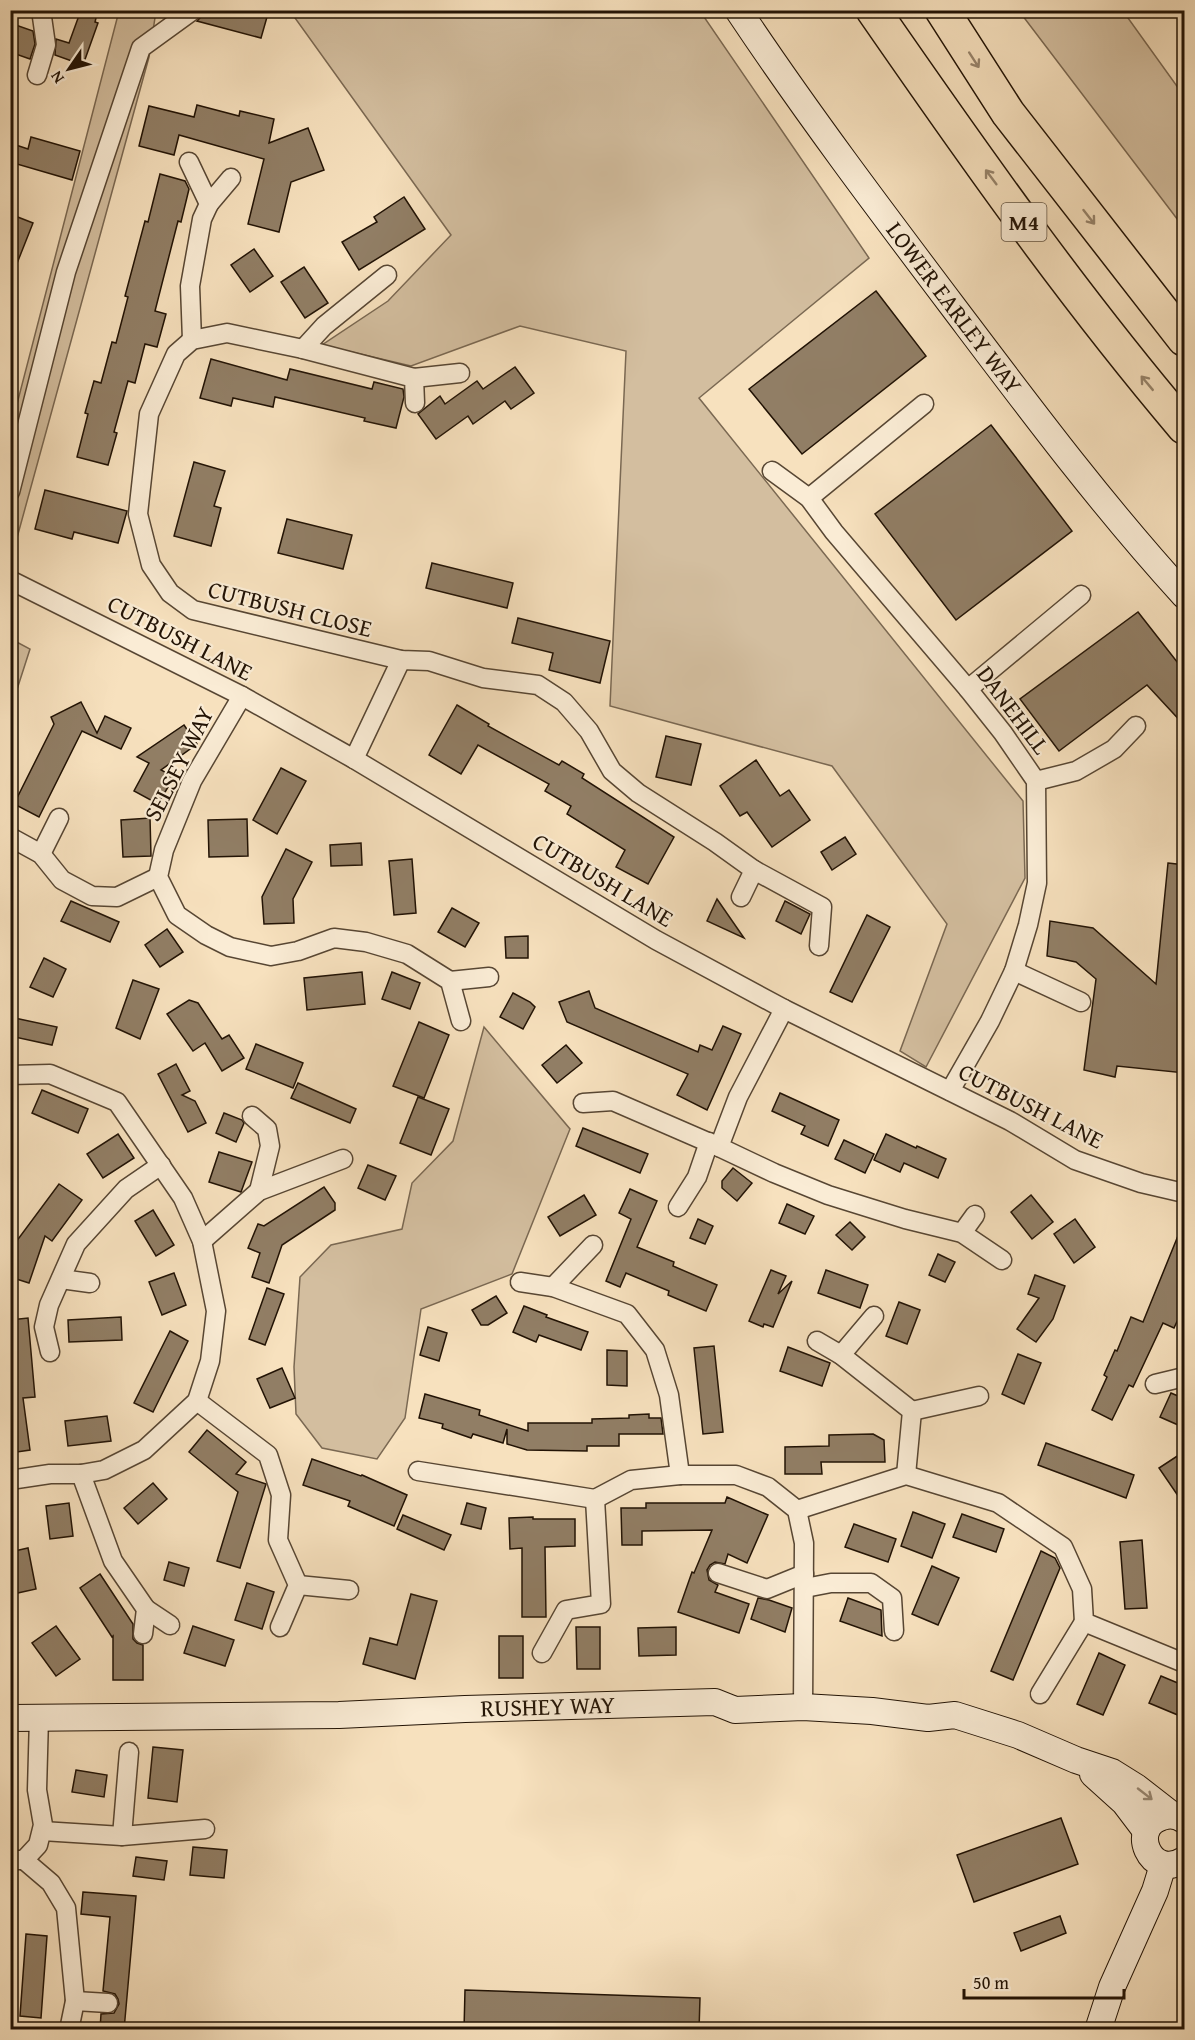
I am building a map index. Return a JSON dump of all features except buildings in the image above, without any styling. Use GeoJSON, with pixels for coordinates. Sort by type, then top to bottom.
{"type":"FeatureCollection","features":[{"type":"Feature","properties":{"kind":"highway","name":"M4"},"geometry":{"type":"LineString","coordinates":[[873,10],[982,167],[1140,375],[1185,427]]}},
{"type":"Feature","properties":{"kind":"highway","name":"M4"},"geometry":{"type":"LineString","coordinates":[[942,10],[1008,113],[1185,339]]}},
{"type":"Feature","properties":{"kind":"street"},"geometry":{"type":"LineString","coordinates":[[37,75],[46,45],[41,10]]}},
{"type":"Feature","properties":{"kind":"street","name":"LOWER EARLEY WAY"},"geometry":{"type":"LineString","coordinates":[[738,10],[862,187],[1042,425],[1142,548],[1185,595]]}},
{"type":"Feature","properties":{"kind":"street"},"geometry":{"type":"LineString","coordinates":[[10,492],[66,272],[141,48],[192,11]]}},
{"type":"Feature","properties":{"kind":"street"},"geometry":{"type":"LineString","coordinates":[[189,162],[209,204]]}},
{"type":"Feature","properties":{"kind":"street"},"geometry":{"type":"LineString","coordinates":[[231,178],[209,204],[202,219],[190,286],[192,340],[227,333],[303,349],[414,378],[460,373]]}},
{"type":"Feature","properties":{"kind":"street"},"geometry":{"type":"LineString","coordinates":[[303,349],[324,326],[387,275]]}},
{"type":"Feature","properties":{"kind":"street","name":"CUTBUSH CLOSE"},"geometry":{"type":"LineString","coordinates":[[192,340],[176,354],[149,414],[138,514],[151,565],[170,593],[193,610],[401,660],[429,661],[483,678],[538,685],[564,702],[589,731],[612,771],[638,793],[716,842],[754,870],[822,907],[819,946]]}},
{"type":"Feature","properties":{"kind":"street"},"geometry":{"type":"LineString","coordinates":[[414,378],[415,403]]}},
{"type":"Feature","properties":{"kind":"street"},"geometry":{"type":"LineString","coordinates":[[809,498],[924,404]]}},
{"type":"Feature","properties":{"kind":"street","name":"DANEHILL"},"geometry":{"type":"LineString","coordinates":[[772,471],[809,498],[834,532],[968,689],[1003,733],[1036,781],[1037,883],[1028,925],[1014,971],[990,1020],[950,1091]]}},
{"type":"Feature","properties":{"kind":"street","name":"CUTBUSH LANE"},"geometry":{"type":"LineString","coordinates":[[10,580],[242,696],[354,759],[656,940],[784,1009],[1010,1121],[1075,1160],[1141,1183],[1185,1193]]}},
{"type":"Feature","properties":{"kind":"street"},"geometry":{"type":"LineString","coordinates":[[968,689],[1081,595]]}},
{"type":"Feature","properties":{"kind":"street"},"geometry":{"type":"LineString","coordinates":[[354,759],[401,660]]}},
{"type":"Feature","properties":{"kind":"street","name":"SELSEY WAY"},"geometry":{"type":"LineString","coordinates":[[158,877],[164,850],[192,781],[242,696]]}},
{"type":"Feature","properties":{"kind":"street"},"geometry":{"type":"LineString","coordinates":[[1036,781],[1076,771],[1114,749],[1136,726]]}},
{"type":"Feature","properties":{"kind":"street"},"geometry":{"type":"LineString","coordinates":[[41,854],[59,818]]}},
{"type":"Feature","properties":{"kind":"street"},"geometry":{"type":"LineString","coordinates":[[10,837],[41,854],[62,880],[92,896],[117,897],[158,877],[177,915],[206,935],[230,947],[271,956],[298,951],[334,938],[366,942],[407,954],[450,981],[489,976]]}},
{"type":"Feature","properties":{"kind":"street"},"geometry":{"type":"LineString","coordinates":[[741,897],[754,870]]}},
{"type":"Feature","properties":{"kind":"street"},"geometry":{"type":"LineString","coordinates":[[1014,971],[1081,1002]]}},
{"type":"Feature","properties":{"kind":"street"},"geometry":{"type":"LineString","coordinates":[[450,981],[461,1021]]}},
{"type":"Feature","properties":{"kind":"street"},"geometry":{"type":"LineString","coordinates":[[678,1207],[697,1177],[784,1009]]}},
{"type":"Feature","properties":{"kind":"street"},"geometry":{"type":"LineString","coordinates":[[10,1075],[50,1074],[117,1102],[183,1198],[202,1241],[216,1311],[210,1361],[197,1401],[144,1450],[104,1470],[10,1480]]}},
{"type":"Feature","properties":{"kind":"street"},"geometry":{"type":"LineString","coordinates":[[583,1103],[612,1092],[774,1173],[828,1195],[905,1219],[962,1233],[1002,1260]]}},
{"type":"Feature","properties":{"kind":"street"},"geometry":{"type":"LineString","coordinates":[[252,1116],[267,1129],[270,1146],[259,1191]]}},
{"type":"Feature","properties":{"kind":"street"},"geometry":{"type":"LineString","coordinates":[[202,1241],[259,1191],[343,1158]]}},
{"type":"Feature","properties":{"kind":"street"},"geometry":{"type":"LineString","coordinates":[[50,1352],[44,1327],[49,1305],[76,1244],[126,1189],[161,1165]]}},
{"type":"Feature","properties":{"kind":"street"},"geometry":{"type":"LineString","coordinates":[[962,1233],[975,1215]]}},
{"type":"Feature","properties":{"kind":"street"},"geometry":{"type":"LineString","coordinates":[[553,1287],[592,1245]]}},
{"type":"Feature","properties":{"kind":"street"},"geometry":{"type":"LineString","coordinates":[[61,1279],[90,1283]]}},
{"type":"Feature","properties":{"kind":"street"},"geometry":{"type":"LineString","coordinates":[[520,1282],[553,1287],[627,1314],[655,1350],[669,1395],[680,1475]]}},
{"type":"Feature","properties":{"kind":"street"},"geometry":{"type":"LineString","coordinates":[[841,1355],[874,1316]]}},
{"type":"Feature","properties":{"kind":"street"},"geometry":{"type":"LineString","coordinates":[[817,1341],[841,1355],[912,1411]]}},
{"type":"Feature","properties":{"kind":"street"},"geometry":{"type":"LineString","coordinates":[[1155,1384],[1185,1377]]}},
{"type":"Feature","properties":{"kind":"street"},"geometry":{"type":"LineString","coordinates":[[912,1411],[979,1396]]}},
{"type":"Feature","properties":{"kind":"street"},"geometry":{"type":"LineString","coordinates":[[197,1401],[268,1455],[281,1495],[279,1540],[298,1585],[280,1627]]}},
{"type":"Feature","properties":{"kind":"street"},"geometry":{"type":"LineString","coordinates":[[906,1475],[912,1411]]}},
{"type":"Feature","properties":{"kind":"street"},"geometry":{"type":"LineString","coordinates":[[418,1471],[595,1499],[631,1480],[680,1475],[736,1475],[768,1487],[797,1510],[804,1543],[803,1707]]}},
{"type":"Feature","properties":{"kind":"street"},"geometry":{"type":"LineString","coordinates":[[81,1474],[113,1561],[146,1608],[170,1625]]}},
{"type":"Feature","properties":{"kind":"street"},"geometry":{"type":"LineString","coordinates":[[797,1510],[906,1475],[998,1503],[1063,1547],[1082,1588],[1084,1622],[1040,1694]]}},
{"type":"Feature","properties":{"kind":"street"},"geometry":{"type":"LineString","coordinates":[[542,1653],[566,1610],[601,1604],[595,1499]]}},
{"type":"Feature","properties":{"kind":"street"},"geometry":{"type":"LineString","coordinates":[[718,1573],[767,1589],[804,1581],[871,1583],[892,1598],[894,1631]]}},
{"type":"Feature","properties":{"kind":"street"},"geometry":{"type":"LineString","coordinates":[[298,1585],[350,1590]]}},
{"type":"Feature","properties":{"kind":"street"},"geometry":{"type":"LineString","coordinates":[[143,1634],[146,1608]]}},
{"type":"Feature","properties":{"kind":"street"},"geometry":{"type":"LineString","coordinates":[[1084,1622],[1185,1663]]}},
{"type":"Feature","properties":{"kind":"street","name":"RUSHEY WAY"},"geometry":{"type":"LineString","coordinates":[[10,1718],[339,1715],[715,1702],[735,1710],[803,1707],[872,1711],[928,1718],[955,1715],[1018,1735],[1076,1760],[1112,1772],[1179,1817]]}},
{"type":"Feature","properties":{"kind":"street"},"geometry":{"type":"LineString","coordinates":[[39,1717],[37,1790],[43,1825],[38,1845],[17,1860],[51,1882],[66,1908],[75,2001],[69,2030]]}},
{"type":"Feature","properties":{"kind":"street"},"geometry":{"type":"LineString","coordinates":[[122,1836],[129,1752]]}},
{"type":"Feature","properties":{"kind":"street","name":"RUSHEY WAY"},"geometry":{"type":"LineString","coordinates":[[1076,1760],[1124,1802],[1146,1831]]}},
{"type":"Feature","properties":{"kind":"street"},"geometry":{"type":"LineString","coordinates":[[1098,2030],[1112,1987],[1155,1891],[1179,1862],[1149,1855],[1145,1839],[1146,1831],[1157,1818],[1179,1817]]}},
{"type":"Feature","properties":{"kind":"street"},"geometry":{"type":"LineString","coordinates":[[42,1831],[122,1836],[205,1829]]}},
{"type":"Feature","properties":{"kind":"street"},"geometry":{"type":"LineString","coordinates":[[75,2001],[108,2003]]}},
{"type":"Feature","properties":{"kind":"shaded area"},"geometry":{"type":"Polygon","coordinates":[[[119,11],[156,11],[149,57],[12,556],[11,427],[119,11]]]}},
{"type":"Feature","properties":{"kind":"shaded area"},"geometry":{"type":"Polygon","coordinates":[[[290,11],[700,11],[869,258],[699,398],[1023,801],[1025,878],[926,1067],[900,1051],[947,924],[832,766],[610,706],[626,351],[520,326],[411,366],[322,345],[388,301],[451,235],[290,11]]]}},
{"type":"Feature","properties":{"kind":"shaded area"},"geometry":{"type":"Polygon","coordinates":[[[1019,11],[1123,11],[1184,96],[1184,228],[1019,11]]]}},
{"type":"Feature","properties":{"kind":"shaded area"},"geometry":{"type":"Polygon","coordinates":[[[11,639],[30,649],[11,708],[11,639]]]}},
{"type":"Feature","properties":{"kind":"shaded area"},"geometry":{"type":"Polygon","coordinates":[[[484,1027],[570,1129],[512,1274],[421,1309],[405,1418],[377,1459],[322,1448],[296,1414],[294,1367],[300,1277],[331,1245],[402,1229],[412,1183],[453,1141],[484,1027]]]}}]}
